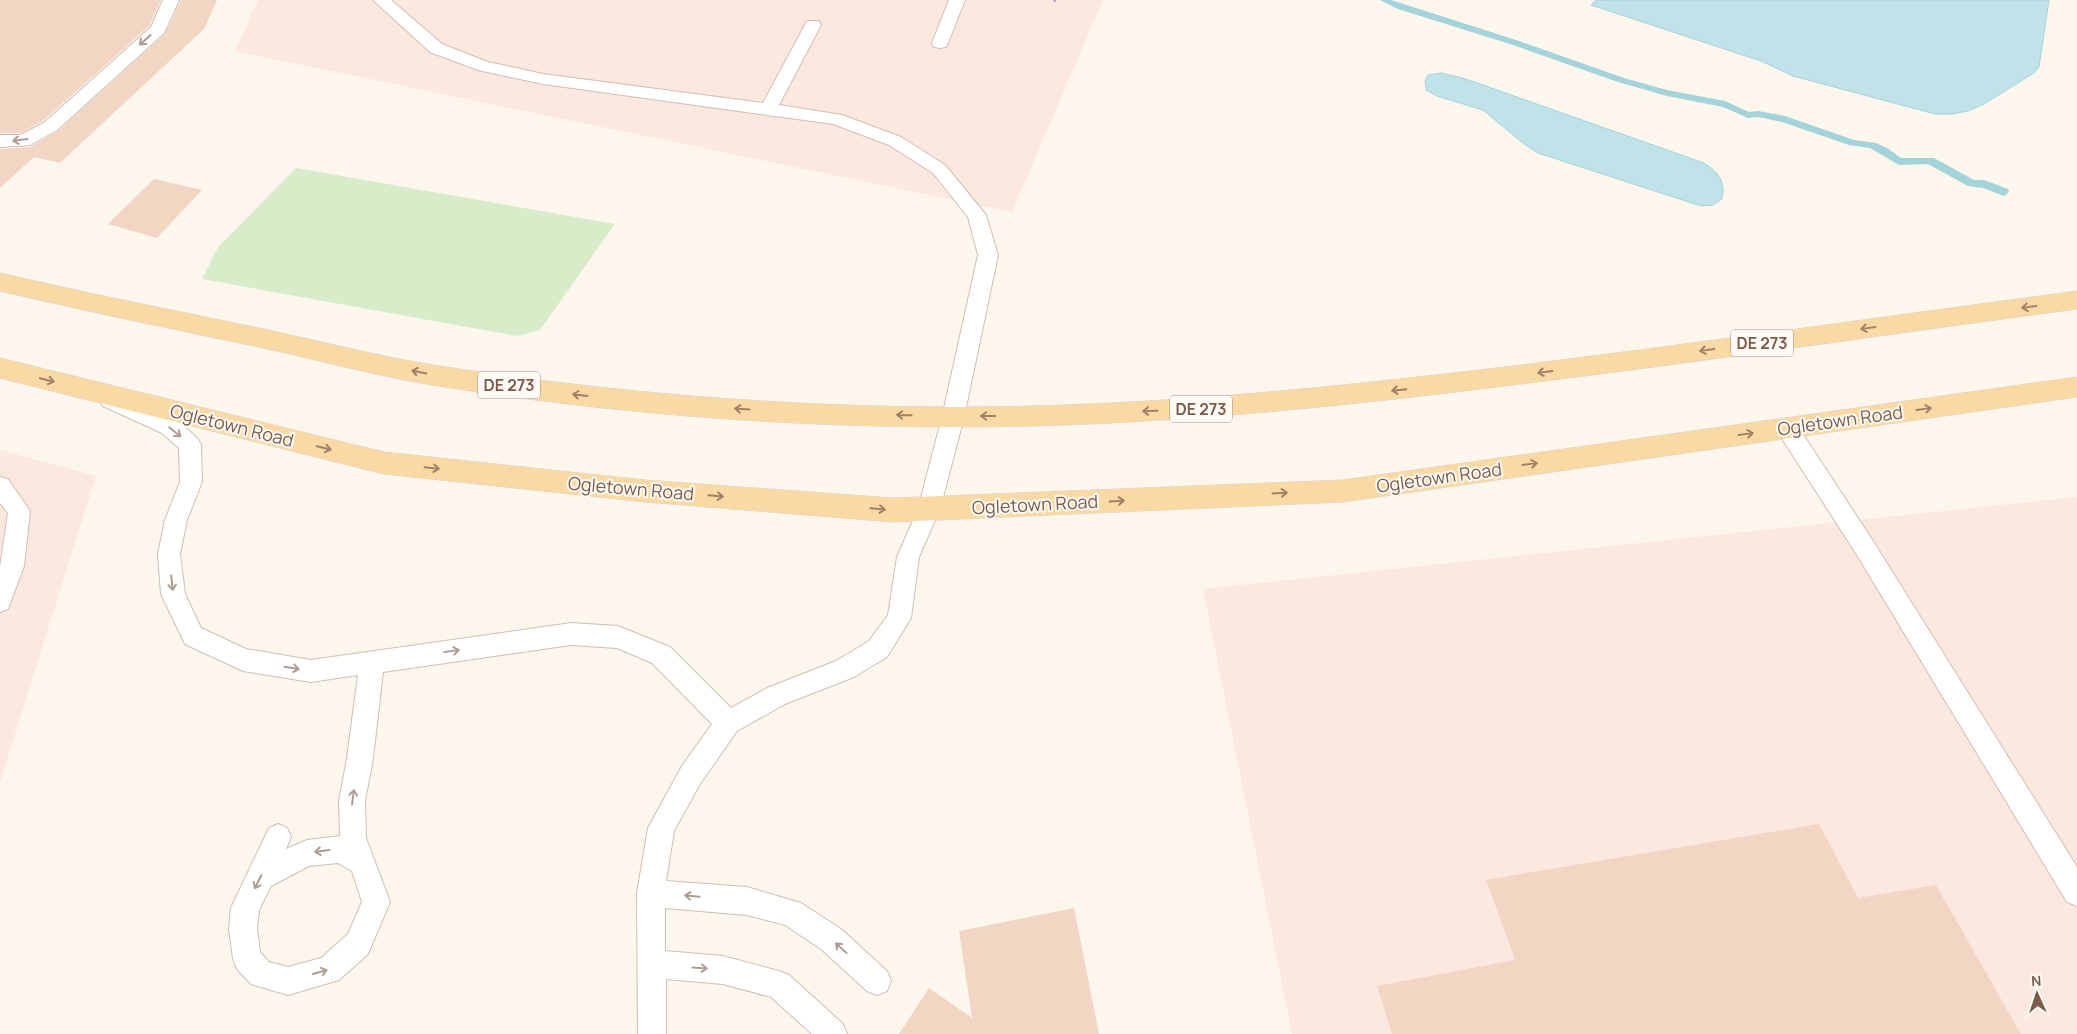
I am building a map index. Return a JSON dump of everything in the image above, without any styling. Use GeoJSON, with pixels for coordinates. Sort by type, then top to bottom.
{"type":"FeatureCollection","features":[{"type":"Feature","properties":{"kind":"main road","name":"DE 273"},"geometry":{"type":"LineString","coordinates":[[0,282],[72,300],[427,374],[642,402],[818,413],[953,417],[1041,416],[1185,410],[1320,398],[1458,383],[2077,300]]}},
{"type":"Feature","properties":{"kind":"main road"},"geometry":{"type":"LineString","coordinates":[[0,296],[72,300]]}},
{"type":"Feature","properties":{"kind":"main road","name":"Ogletown Road"},"geometry":{"type":"LineString","coordinates":[[0,368],[384,463],[646,491],[893,510],[1343,490],[2077,387]]}},
{"type":"Feature","properties":{"kind":"lane"},"geometry":{"type":"LineString","coordinates":[[0,141],[24,141],[51,126],[158,29],[171,0]]}},
{"type":"Feature","properties":{"kind":"lane"},"geometry":{"type":"LineString","coordinates":[[381,0],[436,48],[484,66],[544,79],[836,119],[895,141],[939,169],[978,216],[988,255],[953,417],[929,509],[908,557],[899,618],[878,649],[845,669],[776,696],[728,723],[691,775],[660,828],[651,893],[652,1034]]}},
{"type":"Feature","properties":{"kind":"lane"},"geometry":{"type":"LineString","coordinates":[[940,42],[957,0]]}},
{"type":"Feature","properties":{"kind":"lane"},"geometry":{"type":"LineString","coordinates":[[768,110],[813,25]]}},
{"type":"Feature","properties":{"kind":"lane"},"geometry":{"type":"LineString","coordinates":[[84,389],[170,427],[190,445],[191,482],[176,520],[169,554],[173,594],[193,636],[243,660],[310,671],[571,634],[618,637],[661,655],[728,723]]}},
{"type":"Feature","properties":{"kind":"lane"},"geometry":{"type":"LineString","coordinates":[[1787,428],[1865,548],[2077,892]]}},
{"type":"Feature","properties":{"kind":"lane"},"geometry":{"type":"LineString","coordinates":[[0,486],[19,511],[12,566],[0,602]]}},
{"type":"Feature","properties":{"kind":"lane"},"geometry":{"type":"LineString","coordinates":[[278,838],[245,908],[243,929],[247,959],[262,974],[288,981],[329,970],[358,944],[376,902],[353,838],[352,801],[360,758],[372,663]]}},
{"type":"Feature","properties":{"kind":"lane"},"geometry":{"type":"LineString","coordinates":[[261,876],[307,853],[340,849],[362,862]]}},
{"type":"Feature","properties":{"kind":"lane"},"geometry":{"type":"LineString","coordinates":[[651,893],[747,902],[791,913],[831,939],[877,981]]}},
{"type":"Feature","properties":{"kind":"lane"},"geometry":{"type":"LineString","coordinates":[[651,964],[723,970],[779,985],[833,1034]]}},
{"type":"Feature","properties":{"kind":"shaded area"},"geometry":{"type":"Polygon","coordinates":[[[258,0],[1103,0],[1012,212],[235,51],[258,0]]]}},
{"type":"Feature","properties":{"kind":"shaded area"},"geometry":{"type":"Polygon","coordinates":[[[0,450],[96,476],[0,782],[0,450]]]}},
{"type":"Feature","properties":{"kind":"shaded area"},"geometry":{"type":"Polygon","coordinates":[[[2077,497],[2077,1034],[1292,1034],[1203,589],[2077,497]]]}},
{"type":"Feature","properties":{"kind":"green space"},"geometry":{"type":"Polygon","coordinates":[[[296,168],[615,224],[540,330],[517,336],[202,279],[218,247],[296,168]]]}},
{"type":"Feature","properties":{"kind":"water"},"geometry":{"type":"Polygon","coordinates":[[[1596,0],[2049,0],[2039,67],[2034,73],[1984,104],[1968,111],[1952,114],[1935,114],[1793,76],[1761,61],[1591,5],[1596,0]]]}},
{"type":"Feature","properties":{"kind":"water"},"geometry":{"type":"Polygon","coordinates":[[[1441,73],[1463,78],[1704,163],[1717,174],[1722,182],[1722,199],[1713,205],[1701,206],[1538,153],[1524,144],[1483,110],[1437,96],[1426,90],[1425,81],[1428,75],[1441,73]]]}},
{"type":"Feature","properties":{"kind":"building"},"geometry":{"type":"Polygon","coordinates":[[[0,0],[161,0],[149,26],[44,120],[21,133],[0,133],[0,0]]]}},
{"type":"Feature","properties":{"kind":"building"},"geometry":{"type":"Polygon","coordinates":[[[181,0],[217,0],[204,29],[60,163],[34,157],[0,188],[0,149],[30,147],[58,131],[165,34],[181,0]]]}},
{"type":"Feature","properties":{"kind":"building"},"geometry":{"type":"Polygon","coordinates":[[[154,179],[202,190],[157,238],[108,224],[154,179]]]}},
{"type":"Feature","properties":{"kind":"building"},"geometry":{"type":"Polygon","coordinates":[[[1819,824],[1858,898],[1936,885],[2021,1034],[1392,1034],[1377,986],[1515,960],[1486,880],[1819,824]]]}},
{"type":"Feature","properties":{"kind":"building"},"geometry":{"type":"Polygon","coordinates":[[[1074,908],[1099,1034],[899,1034],[929,988],[972,1018],[959,931],[1074,908]]]}},
{"type":"Feature","properties":{"kind":"waterway"},"geometry":{"type":"LineString","coordinates":[[1384,0],[1621,80],[1667,93],[1725,104],[1748,115],[1770,115],[1853,143],[1872,145],[1884,150],[1899,162],[1930,160],[1972,184],[1984,184],[2004,192]]}}]}
